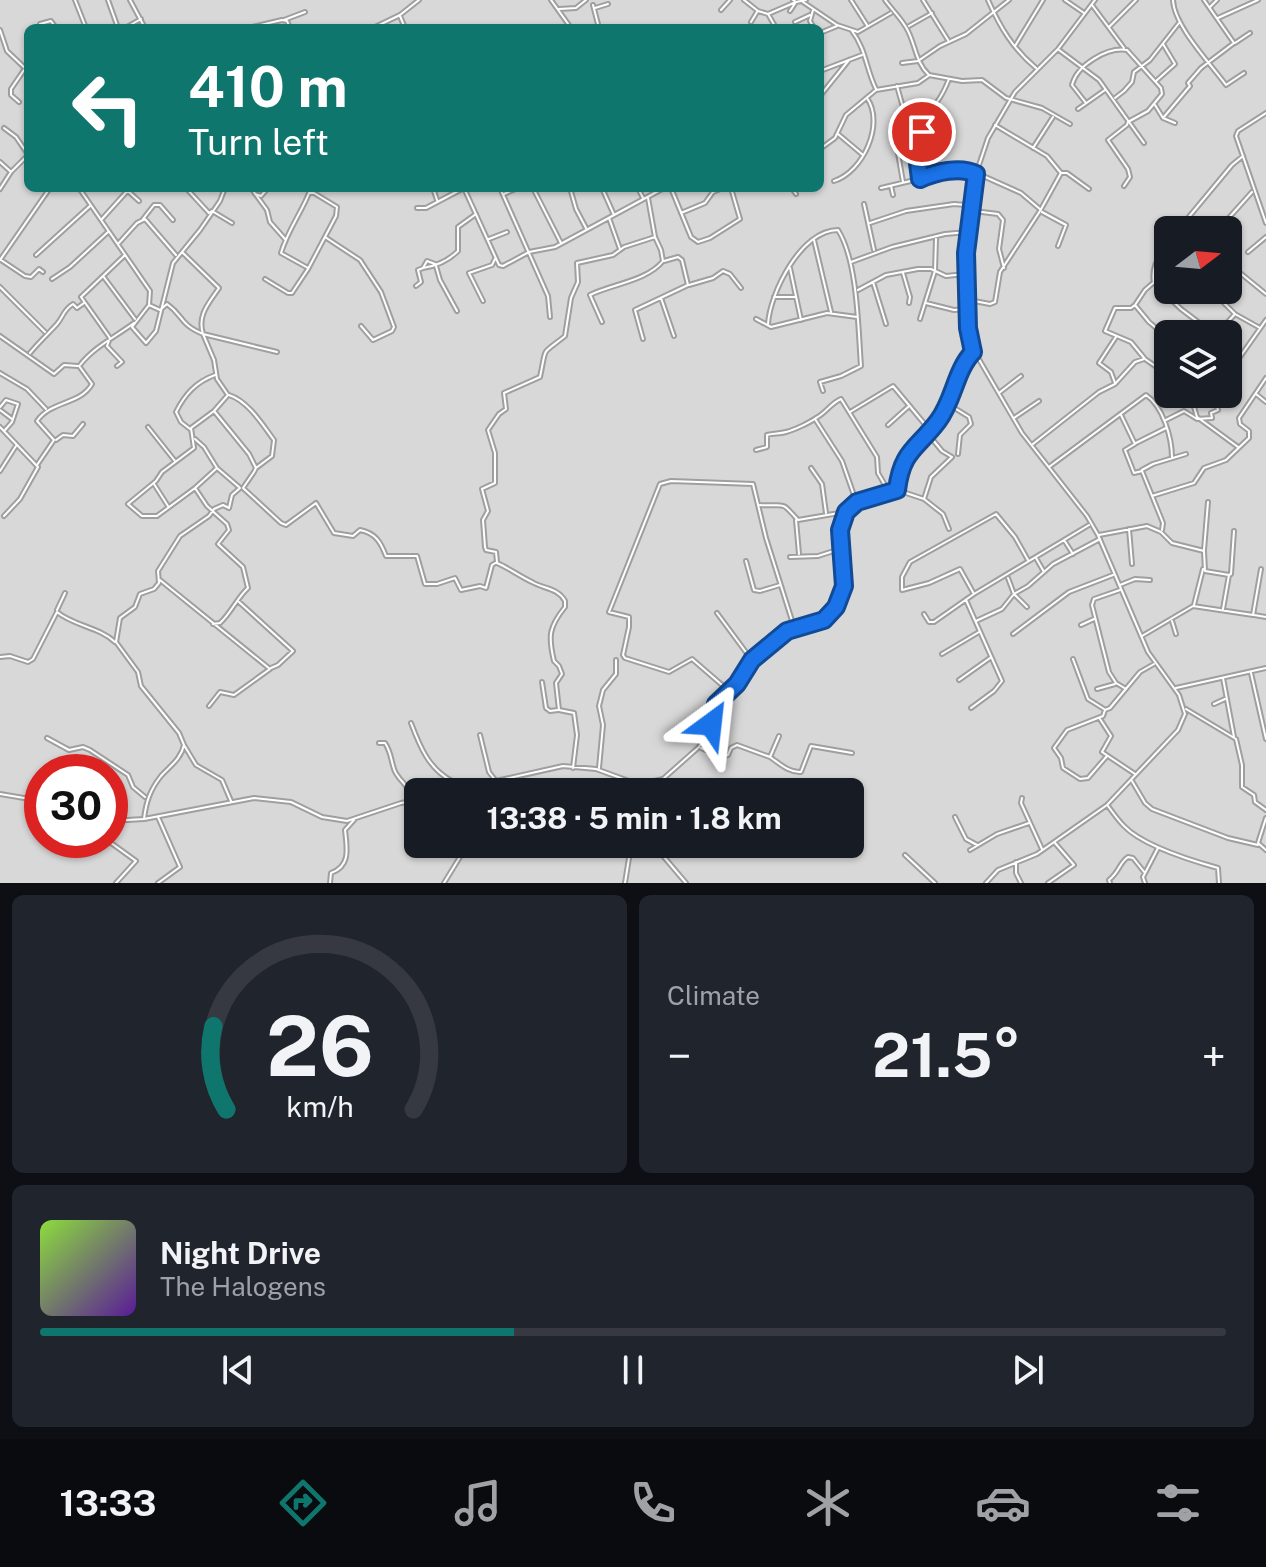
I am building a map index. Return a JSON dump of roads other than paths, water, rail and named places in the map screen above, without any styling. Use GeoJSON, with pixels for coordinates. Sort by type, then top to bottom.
{"type":"FeatureCollection","features":[{"type":"Feature","properties":{"kind":"street"},"geometry":{"type":"LineString","coordinates":[[75,0],[84,24]]}},
{"type":"Feature","properties":{"kind":"street"},"geometry":{"type":"LineString","coordinates":[[108,0],[117,24]]}},
{"type":"Feature","properties":{"kind":"street"},"geometry":{"type":"LineString","coordinates":[[130,0],[143,24]]}},
{"type":"Feature","properties":{"kind":"street"},"geometry":{"type":"LineString","coordinates":[[381,24],[400,15],[419,0]]}},
{"type":"Feature","properties":{"kind":"street"},"geometry":{"type":"LineString","coordinates":[[551,0],[568,24]]}},
{"type":"Feature","properties":{"kind":"street"},"geometry":{"type":"LineString","coordinates":[[557,9],[576,8],[586,0],[593,7],[598,24]]}},
{"type":"Feature","properties":{"kind":"street"},"geometry":{"type":"LineString","coordinates":[[721,10],[730,0]]}},
{"type":"Feature","properties":{"kind":"street"},"geometry":{"type":"LineString","coordinates":[[744,0],[758,11],[768,14],[795,1],[804,1],[832,24],[858,32]]}},
{"type":"Feature","properties":{"kind":"street"},"geometry":{"type":"LineString","coordinates":[[851,0],[865,27]]}},
{"type":"Feature","properties":{"kind":"street"},"geometry":{"type":"LineString","coordinates":[[885,0],[907,27],[918,51],[918,61],[929,75],[962,81],[982,80],[1006,98],[1042,108],[1070,124]]}},
{"type":"Feature","properties":{"kind":"street"},"geometry":{"type":"LineString","coordinates":[[923,0],[949,41]]}},
{"type":"Feature","properties":{"kind":"street"},"geometry":{"type":"LineString","coordinates":[[988,0],[1014,47],[1037,69]]}},
{"type":"Feature","properties":{"kind":"street"},"geometry":{"type":"LineString","coordinates":[[902,63],[918,61],[966,34],[1009,0]]}},
{"type":"Feature","properties":{"kind":"street"},"geometry":{"type":"LineString","coordinates":[[1014,47],[1043,0]]}},
{"type":"Feature","properties":{"kind":"street"},"geometry":{"type":"LineString","coordinates":[[1065,0],[1085,14]]}},
{"type":"Feature","properties":{"kind":"street"},"geometry":{"type":"LineString","coordinates":[[1095,0],[1058,49],[1011,98],[994,125],[976,174],[970,209],[966,274],[970,344],[1013,418],[1091,523],[1141,636],[1185,708],[1234,737]]}},
{"type":"Feature","properties":{"kind":"street"},"geometry":{"type":"LineString","coordinates":[[1109,27],[1136,0]]}},
{"type":"Feature","properties":{"kind":"street"},"geometry":{"type":"LineString","coordinates":[[1173,0],[1180,21],[1227,86],[1244,73]]}},
{"type":"Feature","properties":{"kind":"street"},"geometry":{"type":"LineString","coordinates":[[1204,0],[1234,43]]}},
{"type":"Feature","properties":{"kind":"street"},"geometry":{"type":"LineString","coordinates":[[1209,9],[1211,3],[1217,0]]}},
{"type":"Feature","properties":{"kind":"street"},"geometry":{"type":"LineString","coordinates":[[1217,19],[1258,0]]}},
{"type":"Feature","properties":{"kind":"street"},"geometry":{"type":"LineString","coordinates":[[790,11],[795,1]]}},
{"type":"Feature","properties":{"kind":"street"},"geometry":{"type":"LineString","coordinates":[[593,7],[608,4]]}},
{"type":"Feature","properties":{"kind":"street"},"geometry":{"type":"LineString","coordinates":[[1091,4],[1162,91],[1155,104],[1108,140],[1128,169],[1130,177],[1124,186]]}},
{"type":"Feature","properties":{"kind":"street"},"geometry":{"type":"LineString","coordinates":[[812,24],[813,9]]}},
{"type":"Feature","properties":{"kind":"street"},"geometry":{"type":"LineString","coordinates":[[751,22],[758,11]]}},
{"type":"Feature","properties":{"kind":"street"},"geometry":{"type":"LineString","coordinates":[[856,36],[865,27],[893,11]]}},
{"type":"Feature","properties":{"kind":"street"},"geometry":{"type":"LineString","coordinates":[[265,24],[305,12]]}},
{"type":"Feature","properties":{"kind":"street"},"geometry":{"type":"LineString","coordinates":[[907,27],[933,13]]}},
{"type":"Feature","properties":{"kind":"street"},"geometry":{"type":"LineString","coordinates":[[768,14],[774,24]]}},
{"type":"Feature","properties":{"kind":"street"},"geometry":{"type":"LineString","coordinates":[[795,22],[811,14]]}},
{"type":"Feature","properties":{"kind":"street"},"geometry":{"type":"LineString","coordinates":[[400,15],[403,24]]}},
{"type":"Feature","properties":{"kind":"street"},"geometry":{"type":"LineString","coordinates":[[132,24],[141,19]]}},
{"type":"Feature","properties":{"kind":"street"},"geometry":{"type":"LineString","coordinates":[[282,20],[288,24]]}},
{"type":"Feature","properties":{"kind":"street"},"geometry":{"type":"LineString","coordinates":[[40,24],[51,21],[53,24]]}},
{"type":"Feature","properties":{"kind":"street"},"geometry":{"type":"LineString","coordinates":[[1114,99],[1132,82],[1134,72],[1142,68],[1180,21]]}},
{"type":"Feature","properties":{"kind":"street"},"geometry":{"type":"LineString","coordinates":[[824,30],[832,24]]}},
{"type":"Feature","properties":{"kind":"street"},"geometry":{"type":"LineString","coordinates":[[858,41],[865,27]]}},
{"type":"Feature","properties":{"kind":"street"},"geometry":{"type":"LineString","coordinates":[[0,30],[7,51],[24,67]]}},
{"type":"Feature","properties":{"kind":"street"},"geometry":{"type":"LineString","coordinates":[[852,31],[876,90]]}},
{"type":"Feature","properties":{"kind":"street"},"geometry":{"type":"LineString","coordinates":[[1163,118],[1184,95],[1192,78],[1250,33]]}},
{"type":"Feature","properties":{"kind":"street"},"geometry":{"type":"LineString","coordinates":[[1155,81],[1175,64],[1163,42]]}},
{"type":"Feature","properties":{"kind":"street"},"geometry":{"type":"LineString","coordinates":[[1058,49],[1099,80],[1144,143]]}},
{"type":"Feature","properties":{"kind":"street"},"geometry":{"type":"LineString","coordinates":[[1086,103],[1072,85],[1073,79],[1082,68],[1107,52],[1125,49]]}},
{"type":"Feature","properties":{"kind":"street"},"geometry":{"type":"LineString","coordinates":[[2,52],[7,51]]}},
{"type":"Feature","properties":{"kind":"street"},"geometry":{"type":"LineString","coordinates":[[824,69],[864,55]]}},
{"type":"Feature","properties":{"kind":"street"},"geometry":{"type":"LineString","coordinates":[[824,91],[849,60]]}},
{"type":"Feature","properties":{"kind":"street"},"geometry":{"type":"LineString","coordinates":[[19,102],[11,95],[11,89],[24,74]]}},
{"type":"Feature","properties":{"kind":"street"},"geometry":{"type":"LineString","coordinates":[[824,146],[837,133],[846,115],[876,90],[918,83],[929,75]]}},
{"type":"Feature","properties":{"kind":"street"},"geometry":{"type":"LineString","coordinates":[[897,123],[930,110],[949,78]]}},
{"type":"Feature","properties":{"kind":"street"},"geometry":{"type":"LineString","coordinates":[[896,85],[906,118]]}},
{"type":"Feature","properties":{"kind":"street"},"geometry":{"type":"LineString","coordinates":[[1078,109],[1105,89]]}},
{"type":"Feature","properties":{"kind":"street"},"geometry":{"type":"LineString","coordinates":[[834,181],[846,175],[863,155],[872,132],[874,112],[866,97]]}},
{"type":"Feature","properties":{"kind":"street"},"geometry":{"type":"LineString","coordinates":[[1155,104],[1163,118],[1175,123]]}},
{"type":"Feature","properties":{"kind":"street"},"geometry":{"type":"LineString","coordinates":[[1266,113],[1236,133],[1266,223]]}},
{"type":"Feature","properties":{"kind":"street"},"geometry":{"type":"LineString","coordinates":[[1032,149],[1054,116]]}},
{"type":"Feature","properties":{"kind":"street"},"geometry":{"type":"LineString","coordinates":[[903,182],[898,153],[924,137],[916,117]]}},
{"type":"Feature","properties":{"kind":"street"},"geometry":{"type":"LineString","coordinates":[[994,125],[1047,156],[1061,173]]}},
{"type":"Feature","properties":{"kind":"street"},"geometry":{"type":"LineString","coordinates":[[4,128],[24,148]]}},
{"type":"Feature","properties":{"kind":"street"},"geometry":{"type":"LineString","coordinates":[[837,133],[863,155]]}},
{"type":"Feature","properties":{"kind":"street"},"geometry":{"type":"LineString","coordinates":[[918,143],[916,155],[920,179]]}},
{"type":"Feature","properties":{"kind":"street"},"geometry":{"type":"LineString","coordinates":[[1190,216],[1243,156]]}},
{"type":"Feature","properties":{"kind":"street"},"geometry":{"type":"LineString","coordinates":[[0,189],[24,158]]}},
{"type":"Feature","properties":{"kind":"street"},"geometry":{"type":"LineString","coordinates":[[0,162],[11,172]]}},
{"type":"Feature","properties":{"kind":"street"},"geometry":{"type":"LineString","coordinates":[[881,188],[939,172],[972,171],[1021,193],[1040,210],[1066,225],[1058,246]]}},
{"type":"Feature","properties":{"kind":"street"},"geometry":{"type":"LineString","coordinates":[[1061,173],[1067,173],[1089,189]]}},
{"type":"Feature","properties":{"kind":"street"},"geometry":{"type":"LineString","coordinates":[[967,299],[990,304],[995,302],[997,281],[1058,183],[1061,173]]}},
{"type":"Feature","properties":{"kind":"street"},"geometry":{"type":"LineString","coordinates":[[890,185],[893,195]]}},
{"type":"Feature","properties":{"kind":"street"},"geometry":{"type":"LineString","coordinates":[[1231,216],[1254,191]]}},
{"type":"Feature","properties":{"kind":"street"},"geometry":{"type":"LineString","coordinates":[[43,272],[39,269],[31,277],[25,276],[0,260],[47,192]]}},
{"type":"Feature","properties":{"kind":"street"},"geometry":{"type":"LineString","coordinates":[[82,192],[150,291],[149,305],[107,346],[122,362],[117,366]]}},
{"type":"Feature","properties":{"kind":"street"},"geometry":{"type":"LineString","coordinates":[[85,196],[88,192]]}},
{"type":"Feature","properties":{"kind":"street"},"geometry":{"type":"LineString","coordinates":[[101,219],[126,192]]}},
{"type":"Feature","properties":{"kind":"street"},"geometry":{"type":"LineString","coordinates":[[132,192],[139,201]]}},
{"type":"Feature","properties":{"kind":"street"},"geometry":{"type":"LineString","coordinates":[[192,192],[209,213],[212,211],[232,223]]}},
{"type":"Feature","properties":{"kind":"street"},"geometry":{"type":"LineString","coordinates":[[135,321],[132,329],[147,342],[156,331],[173,263],[223,192]]}},
{"type":"Feature","properties":{"kind":"street"},"geometry":{"type":"LineString","coordinates":[[254,194],[261,196],[264,192]]}},
{"type":"Feature","properties":{"kind":"street"},"geometry":{"type":"LineString","coordinates":[[434,192],[437,201]]}},
{"type":"Feature","properties":{"kind":"street"},"geometry":{"type":"LineString","coordinates":[[417,208],[426,208],[456,192]]}},
{"type":"Feature","properties":{"kind":"street"},"geometry":{"type":"LineString","coordinates":[[466,192],[499,265],[503,266],[529,252],[561,243],[656,192]]}},
{"type":"Feature","properties":{"kind":"street"},"geometry":{"type":"LineString","coordinates":[[502,192],[551,303],[550,317]]}},
{"type":"Feature","properties":{"kind":"street"},"geometry":{"type":"LineString","coordinates":[[504,195],[510,192]]}},
{"type":"Feature","properties":{"kind":"street"},"geometry":{"type":"LineString","coordinates":[[534,192],[561,243]]}},
{"type":"Feature","properties":{"kind":"street"},"geometry":{"type":"LineString","coordinates":[[571,192],[586,229]]}},
{"type":"Feature","properties":{"kind":"street"},"geometry":{"type":"LineString","coordinates":[[604,192],[614,215]]}},
{"type":"Feature","properties":{"kind":"street"},"geometry":{"type":"LineString","coordinates":[[641,192],[651,205],[655,237],[663,261]]}},
{"type":"Feature","properties":{"kind":"street"},"geometry":{"type":"LineString","coordinates":[[672,192],[691,237],[698,242],[740,219],[732,192]]}},
{"type":"Feature","properties":{"kind":"street"},"geometry":{"type":"LineString","coordinates":[[680,214],[705,203],[713,192]]}},
{"type":"Feature","properties":{"kind":"street"},"geometry":{"type":"LineString","coordinates":[[265,279],[292,293],[308,269],[336,216],[337,207],[314,193],[310,193],[285,239],[281,253],[308,269]]}},
{"type":"Feature","properties":{"kind":"street"},"geometry":{"type":"LineString","coordinates":[[254,194],[267,210],[270,222],[285,239]]}},
{"type":"Feature","properties":{"kind":"street"},"geometry":{"type":"LineString","coordinates":[[864,204],[874,252]]}},
{"type":"Feature","properties":{"kind":"street"},"geometry":{"type":"LineString","coordinates":[[870,223],[906,211],[954,204],[1002,217],[999,249],[1004,268]]}},
{"type":"Feature","properties":{"kind":"street"},"geometry":{"type":"LineString","coordinates":[[36,255],[91,205]]}},
{"type":"Feature","properties":{"kind":"street"},"geometry":{"type":"LineString","coordinates":[[118,244],[154,205],[160,205],[173,220]]}},
{"type":"Feature","properties":{"kind":"street"},"geometry":{"type":"LineString","coordinates":[[436,265],[456,254],[459,224],[476,214]]}},
{"type":"Feature","properties":{"kind":"street"},"geometry":{"type":"LineString","coordinates":[[609,218],[620,250]]}},
{"type":"Feature","properties":{"kind":"street"},"geometry":{"type":"LineString","coordinates":[[142,220],[149,222],[178,256]]}},
{"type":"Feature","properties":{"kind":"street"},"geometry":{"type":"LineString","coordinates":[[768,324],[769,307],[799,252],[829,230],[838,230],[850,262],[856,291],[861,366],[820,382],[823,391]]}},
{"type":"Feature","properties":{"kind":"street"},"geometry":{"type":"LineString","coordinates":[[52,279],[70,267],[109,231]]}},
{"type":"Feature","properties":{"kind":"street"},"geometry":{"type":"LineString","coordinates":[[488,240],[507,232]]}},
{"type":"Feature","properties":{"kind":"street"},"geometry":{"type":"LineString","coordinates":[[850,262],[874,252],[968,232]]}},
{"type":"Feature","properties":{"kind":"street"},"geometry":{"type":"LineString","coordinates":[[325,237],[360,260],[381,292],[394,327],[373,340],[361,326]]}},
{"type":"Feature","properties":{"kind":"street"},"geometry":{"type":"LineString","coordinates":[[497,562],[496,552],[486,550],[483,520],[488,511],[482,489],[495,483],[489,427],[506,409],[504,393],[540,377],[544,353],[565,336],[571,298],[578,282],[577,263],[613,255],[655,237]]}},
{"type":"Feature","properties":{"kind":"street"},"geometry":{"type":"LineString","coordinates":[[1248,252],[1266,237]]}},
{"type":"Feature","properties":{"kind":"street"},"geometry":{"type":"LineString","coordinates":[[920,319],[935,271],[938,240],[935,238]]}},
{"type":"Feature","properties":{"kind":"street"},"geometry":{"type":"LineString","coordinates":[[814,239],[832,314]]}},
{"type":"Feature","properties":{"kind":"street"},"geometry":{"type":"LineString","coordinates":[[0,251],[7,251]]}},
{"type":"Feature","properties":{"kind":"street"},"geometry":{"type":"LineString","coordinates":[[181,252],[219,288],[203,310],[201,325],[216,375],[228,395]]}},
{"type":"Feature","properties":{"kind":"street"},"geometry":{"type":"LineString","coordinates":[[111,341],[84,303],[82,294],[125,255]]}},
{"type":"Feature","properties":{"kind":"street"},"geometry":{"type":"LineString","coordinates":[[602,322],[590,295],[639,276],[663,261],[678,257],[682,260],[688,285]]}},
{"type":"Feature","properties":{"kind":"street"},"geometry":{"type":"LineString","coordinates":[[483,301],[469,273],[492,265],[496,258]]}},
{"type":"Feature","properties":{"kind":"street"},"geometry":{"type":"LineString","coordinates":[[416,286],[421,282],[417,271],[427,261],[436,265]]}},
{"type":"Feature","properties":{"kind":"street"},"geometry":{"type":"LineString","coordinates":[[436,265],[440,280],[457,311]]}},
{"type":"Feature","properties":{"kind":"street"},"geometry":{"type":"LineString","coordinates":[[790,267],[801,320]]}},
{"type":"Feature","properties":{"kind":"street"},"geometry":{"type":"LineString","coordinates":[[856,291],[873,281],[903,271],[918,269],[946,276],[966,274]]}},
{"type":"Feature","properties":{"kind":"street"},"geometry":{"type":"LineString","coordinates":[[643,339],[635,310],[723,271],[730,274],[741,288]]}},
{"type":"Feature","properties":{"kind":"street"},"geometry":{"type":"LineString","coordinates":[[903,271],[909,303]]}},
{"type":"Feature","properties":{"kind":"street"},"geometry":{"type":"LineString","coordinates":[[1242,274],[1266,294]]}},
{"type":"Feature","properties":{"kind":"street"},"geometry":{"type":"LineString","coordinates":[[103,276],[135,321]]}},
{"type":"Feature","properties":{"kind":"street"},"geometry":{"type":"LineString","coordinates":[[873,281],[886,324]]}},
{"type":"Feature","properties":{"kind":"street"},"geometry":{"type":"LineString","coordinates":[[1154,283],[1131,308],[1115,308],[1105,331],[1131,342],[1154,365]]}},
{"type":"Feature","properties":{"kind":"street"},"geometry":{"type":"LineString","coordinates":[[0,287],[46,333]]}},
{"type":"Feature","properties":{"kind":"street"},"geometry":{"type":"LineString","coordinates":[[661,297],[674,336]]}},
{"type":"Feature","properties":{"kind":"street"},"geometry":{"type":"LineString","coordinates":[[774,297],[796,297]]}},
{"type":"Feature","properties":{"kind":"street"},"geometry":{"type":"LineString","coordinates":[[926,302],[954,310],[968,309]]}},
{"type":"Feature","properties":{"kind":"street"},"geometry":{"type":"LineString","coordinates":[[29,354],[59,322],[68,306],[73,304],[77,308],[84,303]]}},
{"type":"Feature","properties":{"kind":"street"},"geometry":{"type":"LineString","coordinates":[[160,310],[167,304],[171,306],[185,326],[203,334],[277,352]]}},
{"type":"Feature","properties":{"kind":"street"},"geometry":{"type":"LineString","coordinates":[[1176,304],[1196,320]]}},
{"type":"Feature","properties":{"kind":"street"},"geometry":{"type":"LineString","coordinates":[[1225,304],[1235,314],[1261,328]]}},
{"type":"Feature","properties":{"kind":"street"},"geometry":{"type":"LineString","coordinates":[[149,305],[160,310]]}},
{"type":"Feature","properties":{"kind":"street"},"geometry":{"type":"LineString","coordinates":[[1135,305],[1154,326]]}},
{"type":"Feature","properties":{"kind":"street"},"geometry":{"type":"LineString","coordinates":[[756,319],[771,327],[832,314],[858,318]]}},
{"type":"Feature","properties":{"kind":"street"},"geometry":{"type":"LineString","coordinates":[[1229,320],[1235,314]]}},
{"type":"Feature","properties":{"kind":"street"},"geometry":{"type":"LineString","coordinates":[[1242,354],[1266,320]]}},
{"type":"Feature","properties":{"kind":"street"},"geometry":{"type":"LineString","coordinates":[[0,336],[54,374],[64,365],[79,366]]}},
{"type":"Feature","properties":{"kind":"street"},"geometry":{"type":"LineString","coordinates":[[1115,384],[1111,372],[1099,363],[1117,336]]}},
{"type":"Feature","properties":{"kind":"street"},"geometry":{"type":"LineString","coordinates":[[79,366],[91,351],[111,341]]}},
{"type":"Feature","properties":{"kind":"street"},"geometry":{"type":"LineString","coordinates":[[897,490],[904,459],[940,419],[961,369],[973,352]]}},
{"type":"Feature","properties":{"kind":"street"},"geometry":{"type":"LineString","coordinates":[[1032,445],[1099,392],[1115,384],[1135,362],[1145,359]]}},
{"type":"Feature","properties":{"kind":"street"},"geometry":{"type":"LineString","coordinates":[[54,440],[37,421],[51,406],[90,389],[92,384],[79,366]]}},
{"type":"Feature","properties":{"kind":"street"},"geometry":{"type":"LineString","coordinates":[[1,375],[27,389],[47,410]]}},
{"type":"Feature","properties":{"kind":"street"},"geometry":{"type":"LineString","coordinates":[[216,375],[203,380],[187,394],[176,412],[181,422],[191,430],[194,448],[162,472],[154,483],[128,504],[142,516],[157,516],[217,468]]}},
{"type":"Feature","properties":{"kind":"street"},"geometry":{"type":"LineString","coordinates":[[998,394],[1021,376]]}},
{"type":"Feature","properties":{"kind":"street"},"geometry":{"type":"LineString","coordinates":[[1152,496],[1194,483],[1204,468],[1223,462],[1249,436],[1249,431],[1240,424],[1239,418],[1266,378]]}},
{"type":"Feature","properties":{"kind":"street"},"geometry":{"type":"LineString","coordinates":[[849,412],[893,386],[929,430],[929,438],[952,457],[931,477],[924,499]]}},
{"type":"Feature","properties":{"kind":"street"},"geometry":{"type":"LineString","coordinates":[[1255,393],[1266,402]]}},
{"type":"Feature","properties":{"kind":"street"},"geometry":{"type":"LineString","coordinates":[[116,642],[120,618],[135,607],[140,594],[154,589],[159,579],[158,571],[180,536],[209,516],[212,510],[223,505],[229,508],[232,495],[256,468],[272,456],[274,440],[234,395],[228,395],[191,430]]}},
{"type":"Feature","properties":{"kind":"street"},"geometry":{"type":"LineString","coordinates":[[1048,468],[1146,395],[1163,419],[1172,458]]}},
{"type":"Feature","properties":{"kind":"street"},"geometry":{"type":"LineString","coordinates":[[756,450],[767,447],[767,435],[794,429],[815,419],[841,399],[877,457],[878,473],[890,492]]}},
{"type":"Feature","properties":{"kind":"street"},"geometry":{"type":"LineString","coordinates":[[4,430],[13,419],[18,406],[16,402],[6,400],[0,408],[13,419]]}},
{"type":"Feature","properties":{"kind":"street"},"geometry":{"type":"LineString","coordinates":[[1013,418],[1039,401]]}},
{"type":"Feature","properties":{"kind":"street"},"geometry":{"type":"LineString","coordinates":[[947,403],[969,417],[971,424],[960,435],[958,454]]}},
{"type":"Feature","properties":{"kind":"street"},"geometry":{"type":"LineString","coordinates":[[888,425],[909,406]]}},
{"type":"Feature","properties":{"kind":"street"},"geometry":{"type":"LineString","coordinates":[[1193,408],[1200,419],[1238,447]]}},
{"type":"Feature","properties":{"kind":"street"},"geometry":{"type":"LineString","coordinates":[[1163,419],[1171,419],[1184,411],[1197,419],[1207,420],[1212,418],[1211,413],[1217,408]]}},
{"type":"Feature","properties":{"kind":"street"},"geometry":{"type":"LineString","coordinates":[[214,411],[249,454],[256,468]]}},
{"type":"Feature","properties":{"kind":"street"},"geometry":{"type":"LineString","coordinates":[[1120,414],[1135,444]]}},
{"type":"Feature","properties":{"kind":"street"},"geometry":{"type":"LineString","coordinates":[[815,419],[836,448],[857,502]]}},
{"type":"Feature","properties":{"kind":"street"},"geometry":{"type":"LineString","coordinates":[[4,516],[26,490],[37,465],[54,440],[63,435],[73,436],[83,424]]}},
{"type":"Feature","properties":{"kind":"street"},"geometry":{"type":"LineString","coordinates":[[0,427],[37,465]]}},
{"type":"Feature","properties":{"kind":"street"},"geometry":{"type":"LineString","coordinates":[[148,427],[176,462]]}},
{"type":"Feature","properties":{"kind":"street"},"geometry":{"type":"LineString","coordinates":[[1166,428],[1125,450],[1134,473],[1186,454]]}},
{"type":"Feature","properties":{"kind":"street"},"geometry":{"type":"LineString","coordinates":[[194,439],[204,447],[217,468],[286,525],[316,503],[334,533],[353,536],[364,530],[382,544],[386,556],[417,556],[425,584],[455,578],[461,590],[480,586],[486,588],[492,565],[497,562]]}},
{"type":"Feature","properties":{"kind":"street"},"geometry":{"type":"LineString","coordinates":[[0,469],[17,445]]}},
{"type":"Feature","properties":{"kind":"street"},"geometry":{"type":"LineString","coordinates":[[811,468],[822,484],[826,514]]}},
{"type":"Feature","properties":{"kind":"street"},"geometry":{"type":"LineString","coordinates":[[1142,471],[1163,523],[1161,532]]}},
{"type":"Feature","properties":{"kind":"street"},"geometry":{"type":"LineString","coordinates":[[730,692],[692,659],[669,672],[625,658],[623,648],[629,617],[609,612],[660,484],[671,481],[753,484],[794,628]]}},
{"type":"Feature","properties":{"kind":"street"},"geometry":{"type":"LineString","coordinates":[[154,483],[168,506]]}},
{"type":"Feature","properties":{"kind":"street"},"geometry":{"type":"LineString","coordinates":[[195,488],[207,506],[227,524],[229,530],[218,544],[247,574],[248,588],[220,623],[213,624]]}},
{"type":"Feature","properties":{"kind":"street"},"geometry":{"type":"LineString","coordinates":[[664,778],[699,747],[711,724],[716,704],[730,692],[752,660],[780,636],[794,628],[819,622],[836,607],[844,586],[840,523],[857,502],[897,490],[924,499],[945,517],[949,529]]}},
{"type":"Feature","properties":{"kind":"street"},"geometry":{"type":"LineString","coordinates":[[1141,636],[1193,606],[1204,568],[1208,502]]}},
{"type":"Feature","properties":{"kind":"street"},"geometry":{"type":"LineString","coordinates":[[760,505],[783,503],[788,506],[796,519],[799,555]]}},
{"type":"Feature","properties":{"kind":"street"},"geometry":{"type":"LineString","coordinates":[[796,519],[846,512]]}},
{"type":"Feature","properties":{"kind":"street"},"geometry":{"type":"LineString","coordinates":[[974,594],[960,569],[929,583],[902,590],[902,577],[910,562],[996,514],[1015,537],[1028,560]]}},
{"type":"Feature","properties":{"kind":"street"},"geometry":{"type":"LineString","coordinates":[[924,614],[931,623],[1091,523]]}},
{"type":"Feature","properties":{"kind":"street"},"geometry":{"type":"LineString","coordinates":[[1098,535],[1147,526],[1161,532],[1172,543],[1204,551]]}},
{"type":"Feature","properties":{"kind":"street"},"geometry":{"type":"LineString","coordinates":[[1128,528],[1132,564]]}},
{"type":"Feature","properties":{"kind":"street"},"geometry":{"type":"LineString","coordinates":[[1223,610],[1233,558],[1234,531]]}},
{"type":"Feature","properties":{"kind":"street"},"geometry":{"type":"LineString","coordinates":[[1064,539],[1073,554]]}},
{"type":"Feature","properties":{"kind":"street"},"geometry":{"type":"LineString","coordinates":[[976,621],[1002,609],[1014,594],[1044,572],[1100,539]]}},
{"type":"Feature","properties":{"kind":"street"},"geometry":{"type":"LineString","coordinates":[[790,557],[818,556],[841,548]]}},
{"type":"Feature","properties":{"kind":"street"},"geometry":{"type":"LineString","coordinates":[[1035,557],[1044,572]]}},
{"type":"Feature","properties":{"kind":"street"},"geometry":{"type":"LineString","coordinates":[[746,561],[754,590],[781,585]]}},
{"type":"Feature","properties":{"kind":"street"},"geometry":{"type":"LineString","coordinates":[[497,562],[533,583],[557,592],[565,601],[565,607],[554,620],[551,634],[554,661],[562,674],[556,683],[559,710]]}},
{"type":"Feature","properties":{"kind":"street"},"geometry":{"type":"LineString","coordinates":[[1204,568],[1207,572],[1229,575]]}},
{"type":"Feature","properties":{"kind":"street"},"geometry":{"type":"LineString","coordinates":[[1253,615],[1261,569]]}},
{"type":"Feature","properties":{"kind":"street"},"geometry":{"type":"LineString","coordinates":[[1013,634],[1069,592],[1114,575]]}},
{"type":"Feature","properties":{"kind":"street"},"geometry":{"type":"LineString","coordinates":[[1007,576],[1014,594],[1027,607]]}},
{"type":"Feature","properties":{"kind":"street"},"geometry":{"type":"LineString","coordinates":[[159,579],[270,669]]}},
{"type":"Feature","properties":{"kind":"street"},"geometry":{"type":"LineString","coordinates":[[1119,585],[1135,579],[1150,580]]}},
{"type":"Feature","properties":{"kind":"street"},"geometry":{"type":"LineString","coordinates":[[1120,590],[1094,599],[1092,605],[1104,655],[1116,683],[1127,690]]}},
{"type":"Feature","properties":{"kind":"street"},"geometry":{"type":"LineString","coordinates":[[0,657],[10,656],[28,662],[33,659],[65,593]]}},
{"type":"Feature","properties":{"kind":"street"},"geometry":{"type":"LineString","coordinates":[[966,600],[1001,676],[1001,684],[971,708]]}},
{"type":"Feature","properties":{"kind":"street"},"geometry":{"type":"LineString","coordinates":[[209,706],[220,692],[234,695],[293,651],[238,601]]}},
{"type":"Feature","properties":{"kind":"street"},"geometry":{"type":"LineString","coordinates":[[1193,606],[1266,617]]}},
{"type":"Feature","properties":{"kind":"street"},"geometry":{"type":"LineString","coordinates":[[57,612],[92,630],[106,633],[116,642],[138,672],[141,686],[179,733],[196,765],[222,780],[232,802]]}},
{"type":"Feature","properties":{"kind":"street"},"geometry":{"type":"LineString","coordinates":[[717,613],[752,660]]}},
{"type":"Feature","properties":{"kind":"street"},"geometry":{"type":"LineString","coordinates":[[1081,625],[1095,618]]}},
{"type":"Feature","properties":{"kind":"street"},"geometry":{"type":"LineString","coordinates":[[1172,620],[1176,634]]}},
{"type":"Feature","properties":{"kind":"street"},"geometry":{"type":"LineString","coordinates":[[942,654],[980,632]]}},
{"type":"Feature","properties":{"kind":"street"},"geometry":{"type":"LineString","coordinates":[[959,680],[991,657]]}},
{"type":"Feature","properties":{"kind":"street"},"geometry":{"type":"LineString","coordinates":[[1073,659],[1088,699],[1105,710]]}},
{"type":"Feature","properties":{"kind":"street"},"geometry":{"type":"LineString","coordinates":[[599,770],[603,725],[599,706],[603,690],[616,674],[616,660]]}},
{"type":"Feature","properties":{"kind":"street"},"geometry":{"type":"LineString","coordinates":[[1107,756],[1088,778],[1080,779],[1063,768],[1054,748],[1067,730],[1099,719],[1140,672],[1155,663]]}},
{"type":"Feature","properties":{"kind":"street"},"geometry":{"type":"LineString","coordinates":[[1175,689],[1266,668]]}},
{"type":"Feature","properties":{"kind":"street"},"geometry":{"type":"LineString","coordinates":[[1250,671],[1266,739]]}},
{"type":"Feature","properties":{"kind":"street"},"geometry":{"type":"LineString","coordinates":[[1223,677],[1242,765],[1242,787],[1254,795],[1255,802],[1266,810]]}},
{"type":"Feature","properties":{"kind":"street"},"geometry":{"type":"LineString","coordinates":[[542,682],[546,708],[574,713],[577,735],[573,768]]}},
{"type":"Feature","properties":{"kind":"street"},"geometry":{"type":"LineString","coordinates":[[1097,689],[1116,683]]}},
{"type":"Feature","properties":{"kind":"street"},"geometry":{"type":"LineString","coordinates":[[1214,704],[1226,698]]}},
{"type":"Feature","properties":{"kind":"street"},"geometry":{"type":"LineString","coordinates":[[986,883],[998,870],[1043,850],[1107,805],[1178,730],[1185,708]]}},
{"type":"Feature","properties":{"kind":"street"},"geometry":{"type":"LineString","coordinates":[[1099,719],[1111,736],[1101,750],[1136,775]]}},
{"type":"Feature","properties":{"kind":"street"},"geometry":{"type":"LineString","coordinates":[[411,723],[420,748],[443,778]]}},
{"type":"Feature","properties":{"kind":"street"},"geometry":{"type":"LineString","coordinates":[[480,735],[489,772],[494,778]]}},
{"type":"Feature","properties":{"kind":"street"},"geometry":{"type":"LineString","coordinates":[[770,757],[779,736]]}},
{"type":"Feature","properties":{"kind":"street"},"geometry":{"type":"LineString","coordinates":[[47,738],[69,750],[83,747],[90,750],[128,775],[133,787],[147,798]]}},
{"type":"Feature","properties":{"kind":"street"},"geometry":{"type":"LineString","coordinates":[[379,743],[388,746],[394,759],[393,767],[404,780]]}},
{"type":"Feature","properties":{"kind":"street"},"geometry":{"type":"LineString","coordinates":[[144,819],[147,798],[161,776],[183,752],[184,745]]}},
{"type":"Feature","properties":{"kind":"street"},"geometry":{"type":"LineString","coordinates":[[699,747],[722,757],[737,745],[798,772],[801,772],[811,746],[852,753]]}},
{"type":"Feature","properties":{"kind":"street"},"geometry":{"type":"LineString","coordinates":[[514,778],[555,767],[599,770],[621,778]]}},
{"type":"Feature","properties":{"kind":"street"},"geometry":{"type":"LineString","coordinates":[[1131,779],[1152,809],[1266,850]]}},
{"type":"Feature","properties":{"kind":"street"},"geometry":{"type":"LineString","coordinates":[[0,794],[24,798]]}},
{"type":"Feature","properties":{"kind":"street"},"geometry":{"type":"LineString","coordinates":[[128,820],[254,798],[281,800],[333,820],[355,819],[404,803]]}},
{"type":"Feature","properties":{"kind":"street"},"geometry":{"type":"LineString","coordinates":[[1022,798],[1029,823],[1043,850]]}},
{"type":"Feature","properties":{"kind":"street"},"geometry":{"type":"LineString","coordinates":[[1107,805],[1125,827],[1158,846],[1216,867],[1219,883]]}},
{"type":"Feature","properties":{"kind":"street"},"geometry":{"type":"LineString","coordinates":[[158,817],[180,867],[158,883]]}},
{"type":"Feature","properties":{"kind":"street"},"geometry":{"type":"LineString","coordinates":[[955,817],[966,839],[979,845]]}},
{"type":"Feature","properties":{"kind":"street"},"geometry":{"type":"LineString","coordinates":[[1258,845],[1266,818]]}},
{"type":"Feature","properties":{"kind":"street"},"geometry":{"type":"LineString","coordinates":[[330,883],[331,873],[343,867],[348,852],[345,830],[355,819]]}},
{"type":"Feature","properties":{"kind":"street"},"geometry":{"type":"LineString","coordinates":[[970,850],[997,834],[1029,823]]}},
{"type":"Feature","properties":{"kind":"street"},"geometry":{"type":"LineString","coordinates":[[1048,883],[1074,865],[1054,842]]}},
{"type":"Feature","properties":{"kind":"street"},"geometry":{"type":"LineString","coordinates":[[1145,883],[1145,873],[1158,846]]}},
{"type":"Feature","properties":{"kind":"street"},"geometry":{"type":"LineString","coordinates":[[116,883],[136,861],[128,855]]}},
{"type":"Feature","properties":{"kind":"street"},"geometry":{"type":"LineString","coordinates":[[905,855],[935,883]]}},
{"type":"Feature","properties":{"kind":"street"},"geometry":{"type":"LineString","coordinates":[[1110,883],[1109,880],[1119,872],[1122,861],[1128,857],[1133,858],[1145,873]]}},
{"type":"Feature","properties":{"kind":"street"},"geometry":{"type":"LineString","coordinates":[[444,883],[459,858]]}},
{"type":"Feature","properties":{"kind":"street"},"geometry":{"type":"LineString","coordinates":[[625,883],[629,858]]}},
{"type":"Feature","properties":{"kind":"street"},"geometry":{"type":"LineString","coordinates":[[665,858],[686,883]]}},
{"type":"Feature","properties":{"kind":"street"},"geometry":{"type":"LineString","coordinates":[[1016,862],[1016,873],[1021,883]]}}]}
